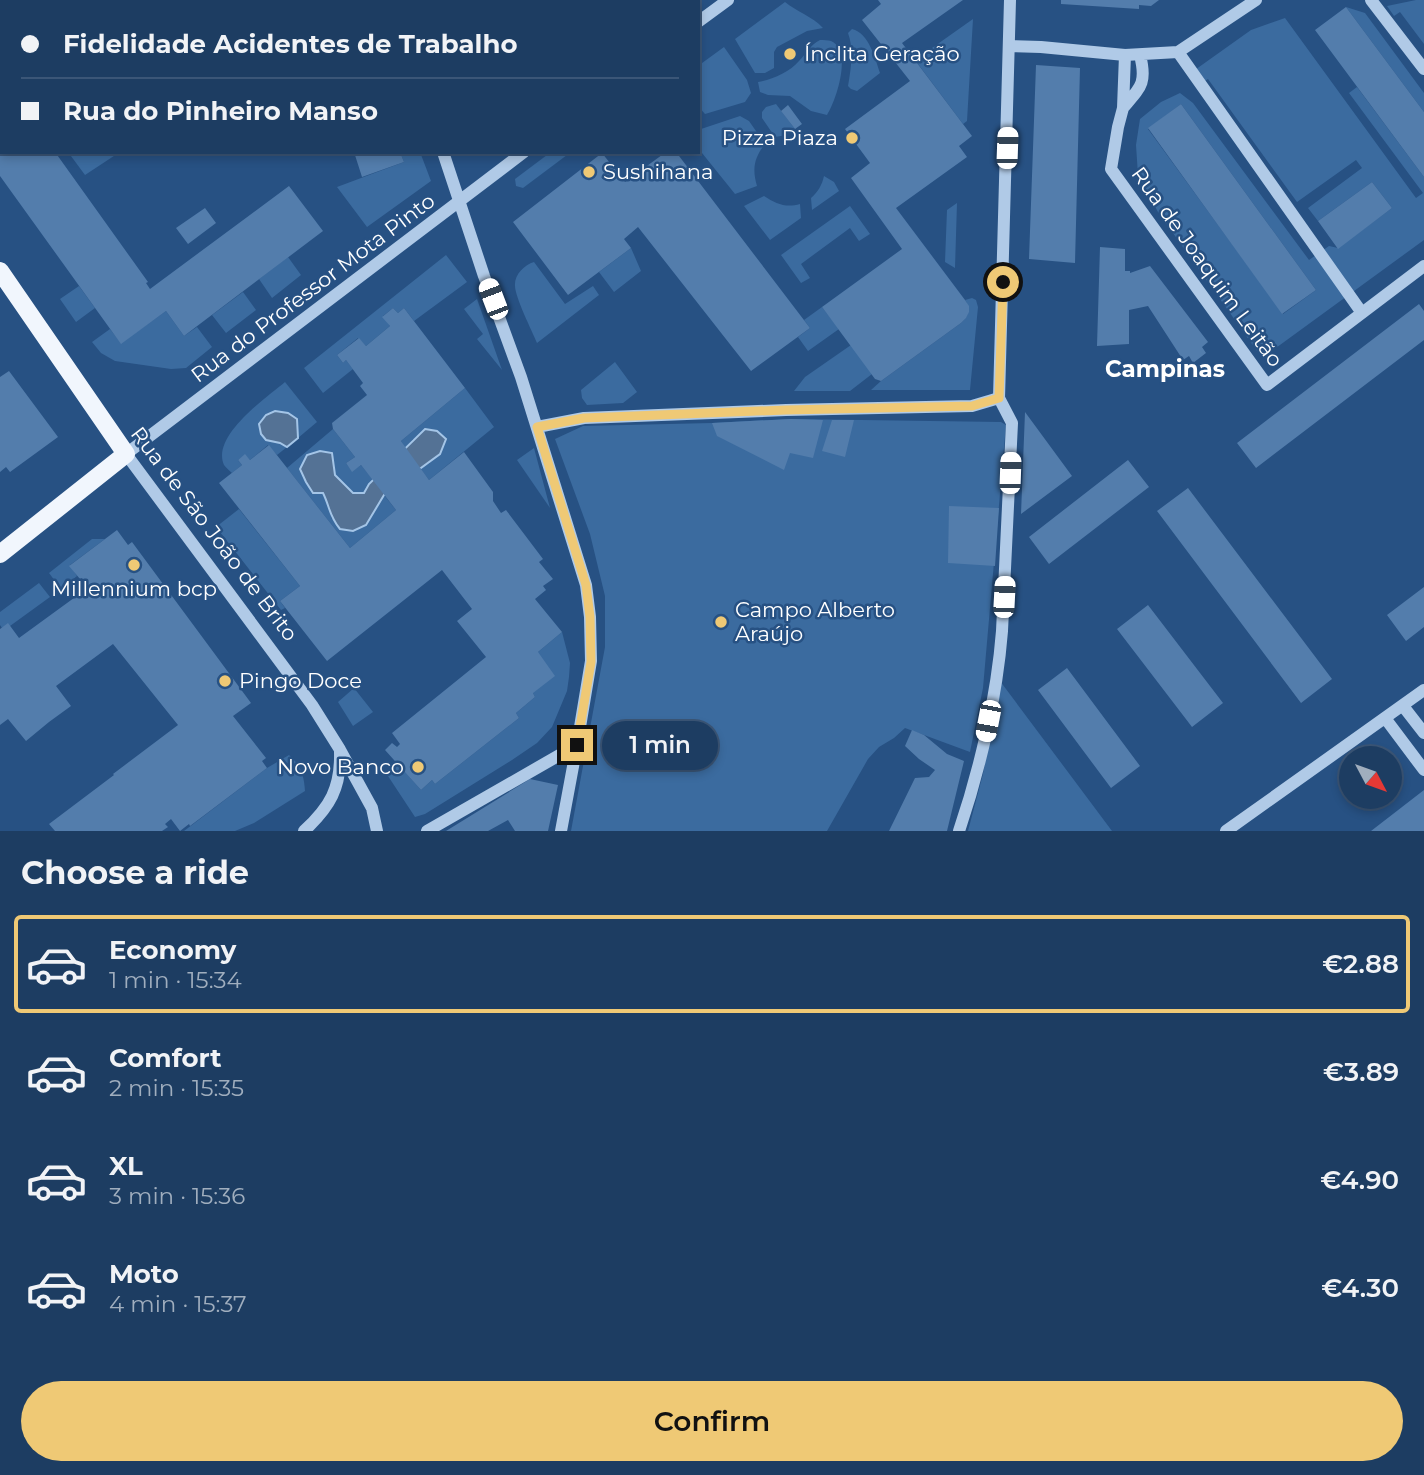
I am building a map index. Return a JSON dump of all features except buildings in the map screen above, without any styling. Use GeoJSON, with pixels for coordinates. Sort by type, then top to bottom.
{"type":"FeatureCollection","features":[{"type":"Feature","properties":{"kind":"main road","name":"Rua de São João de Brito"},"geometry":{"type":"LineString","coordinates":[[0,271],[125,454]]}},
{"type":"Feature","properties":{"kind":"main road"},"geometry":{"type":"LineString","coordinates":[[0,554],[125,454]]}},
{"type":"Feature","properties":{"kind":"street"},"geometry":{"type":"LineString","coordinates":[[700,21],[728,0]]}},
{"type":"Feature","properties":{"kind":"street"},"geometry":{"type":"LineString","coordinates":[[959,831],[984,744],[1000,656],[1012,423],[999,398],[1010,0]]}},
{"type":"Feature","properties":{"kind":"street"},"geometry":{"type":"LineString","coordinates":[[1010,46],[1125,55],[1178,52],[1256,0]]}},
{"type":"Feature","properties":{"kind":"street"},"geometry":{"type":"LineString","coordinates":[[1371,0],[1424,69]]}},
{"type":"Feature","properties":{"kind":"street"},"geometry":{"type":"LineString","coordinates":[[1178,52],[1362,313]]}},
{"type":"Feature","properties":{"kind":"street","name":"Rua de Joaquim Leitão"},"geometry":{"type":"LineString","coordinates":[[1125,55],[1123,108],[1111,169],[1266,385],[1424,266]]}},
{"type":"Feature","properties":{"kind":"street","name":"Rua de Joaquim Leitão"},"geometry":{"type":"LineString","coordinates":[[1123,108],[1141,85],[1144,74],[1140,55]]}},
{"type":"Feature","properties":{"kind":"street"},"geometry":{"type":"LineString","coordinates":[[444,154],[484,276],[519,369],[586,585],[591,662],[561,831]]}},
{"type":"Feature","properties":{"kind":"street","name":"Rua do Professor Mota Pinto"},"geometry":{"type":"LineString","coordinates":[[125,454],[521,154]]}},
{"type":"Feature","properties":{"kind":"street"},"geometry":{"type":"LineString","coordinates":[[537,427],[584,418],[972,406],[999,398]]}},
{"type":"Feature","properties":{"kind":"street","name":"Rua de São João de Brito"},"geometry":{"type":"LineString","coordinates":[[125,454],[313,705],[372,808],[377,831]]}},
{"type":"Feature","properties":{"kind":"street"},"geometry":{"type":"LineString","coordinates":[[1226,831],[1424,690]]}},
{"type":"Feature","properties":{"kind":"street"},"geometry":{"type":"LineString","coordinates":[[1403,706],[1424,733]]}},
{"type":"Feature","properties":{"kind":"street"},"geometry":{"type":"LineString","coordinates":[[1385,718],[1424,770]]}},
{"type":"Feature","properties":{"kind":"street"},"geometry":{"type":"LineString","coordinates":[[427,831],[577,745]]}},
{"type":"Feature","properties":{"kind":"street"},"geometry":{"type":"LineString","coordinates":[[1412,754],[1424,745]]}},
{"type":"Feature","properties":{"kind":"street"},"geometry":{"type":"LineString","coordinates":[[304,831],[317,819],[332,798],[340,770],[339,748]]}},
{"type":"Feature","properties":{"kind":"shaded area"},"geometry":{"type":"Polygon","coordinates":[[[1424,0],[1424,44],[1400,12],[1394,16],[1387,6],[1424,0]]]}},
{"type":"Feature","properties":{"kind":"shaded area"},"geometry":{"type":"Polygon","coordinates":[[[785,2],[823,28],[807,31],[777,47],[774,52],[774,68],[765,73],[755,73],[735,39],[785,2]]]}},
{"type":"Feature","properties":{"kind":"shaded area"},"geometry":{"type":"Polygon","coordinates":[[[1346,7],[1365,13],[1424,93],[1424,112],[1346,7]]]}},
{"type":"Feature","properties":{"kind":"shaded area"},"geometry":{"type":"Polygon","coordinates":[[[1285,18],[1416,198],[1423,193],[1349,93],[1357,87],[1424,177],[1424,240],[1262,358],[1158,212],[1138,175],[1136,145],[1140,119],[1161,102],[1180,93],[1193,103],[1309,260],[1329,246],[1338,248],[1392,208],[1372,182],[1318,221],[1308,208],[1362,168],[1356,160],[1297,202],[1208,79],[1200,84],[1192,72],[1251,30],[1285,18]],[[1181,104],[1148,129],[1283,314],[1316,290],[1181,104]]]}},
{"type":"Feature","properties":{"kind":"shaded area"},"geometry":{"type":"Polygon","coordinates":[[[973,19],[967,121],[963,124],[915,60],[973,19]]]}},
{"type":"Feature","properties":{"kind":"shaded area"},"geometry":{"type":"Polygon","coordinates":[[[852,29],[863,35],[867,41],[880,73],[857,91],[848,86],[851,52],[848,33],[852,29]]]}},
{"type":"Feature","properties":{"kind":"shaded area"},"geometry":{"type":"Polygon","coordinates":[[[820,40],[831,41],[838,46],[842,65],[835,99],[827,115],[811,111],[790,96],[760,92],[758,82],[791,69],[820,40]]]}},
{"type":"Feature","properties":{"kind":"shaded area"},"geometry":{"type":"Polygon","coordinates":[[[724,47],[747,80],[751,93],[745,102],[705,114],[700,108],[700,65],[724,47]]]}},
{"type":"Feature","properties":{"kind":"shaded area"},"geometry":{"type":"Polygon","coordinates":[[[776,104],[795,129],[787,135],[775,137],[762,118],[762,112],[766,107],[776,104]]]}},
{"type":"Feature","properties":{"kind":"shaded area"},"geometry":{"type":"Polygon","coordinates":[[[740,116],[749,121],[765,144],[755,164],[757,186],[735,194],[700,150],[700,129],[740,116]]]}},
{"type":"Feature","properties":{"kind":"shaded area"},"geometry":{"type":"Polygon","coordinates":[[[69,154],[117,154],[85,175],[69,154]]]}},
{"type":"Feature","properties":{"kind":"shaded area"},"geometry":{"type":"Polygon","coordinates":[[[401,154],[421,154],[431,181],[367,227],[337,187],[404,162],[401,154]]]}},
{"type":"Feature","properties":{"kind":"shaded area"},"geometry":{"type":"Polygon","coordinates":[[[548,154],[568,154],[523,188],[516,186],[515,179],[548,154]]]}},
{"type":"Feature","properties":{"kind":"shaded area"},"geometry":{"type":"Polygon","coordinates":[[[824,176],[834,182],[839,191],[812,210],[811,198],[824,176]]]}},
{"type":"Feature","properties":{"kind":"shaded area"},"geometry":{"type":"Polygon","coordinates":[[[764,196],[790,206],[800,204],[801,218],[770,240],[744,206],[764,196]]]}},
{"type":"Feature","properties":{"kind":"shaded area"},"geometry":{"type":"Polygon","coordinates":[[[957,203],[955,268],[945,262],[947,210],[957,203]]]}},
{"type":"Feature","properties":{"kind":"shaded area"},"geometry":{"type":"Polygon","coordinates":[[[850,206],[870,234],[859,241],[850,228],[801,264],[810,278],[801,283],[781,255],[850,206]]]}},
{"type":"Feature","properties":{"kind":"shaded area"},"geometry":{"type":"Polygon","coordinates":[[[631,248],[641,271],[614,292],[599,272],[631,248]]]}},
{"type":"Feature","properties":{"kind":"shaded area"},"geometry":{"type":"Polygon","coordinates":[[[446,255],[467,282],[414,321],[404,308],[398,313],[393,308],[383,316],[390,326],[366,346],[358,338],[337,355],[343,363],[346,360],[353,369],[323,393],[304,368],[446,255]]]}},
{"type":"Feature","properties":{"kind":"shaded area"},"geometry":{"type":"Polygon","coordinates":[[[288,257],[301,275],[272,298],[259,279],[288,257]]]}},
{"type":"Feature","properties":{"kind":"shaded area"},"geometry":{"type":"Polygon","coordinates":[[[534,262],[565,304],[593,286],[599,295],[537,343],[515,286],[520,271],[534,262]]]}},
{"type":"Feature","properties":{"kind":"shaded area"},"geometry":{"type":"Polygon","coordinates":[[[79,286],[95,308],[76,322],[60,299],[79,286]]]}},
{"type":"Feature","properties":{"kind":"shaded area"},"geometry":{"type":"Polygon","coordinates":[[[243,292],[256,310],[226,333],[212,315],[243,292]]]}},
{"type":"Feature","properties":{"kind":"shaded area"},"geometry":{"type":"Polygon","coordinates":[[[477,299],[502,370],[477,339],[483,334],[464,309],[477,299]]]}},
{"type":"Feature","properties":{"kind":"shaded area"},"geometry":{"type":"Polygon","coordinates":[[[965,300],[976,300],[978,307],[970,390],[871,390],[961,323],[968,312],[965,300]]]}},
{"type":"Feature","properties":{"kind":"shaded area"},"geometry":{"type":"Polygon","coordinates":[[[822,307],[839,329],[808,351],[798,337],[810,328],[804,320],[822,307]]]}},
{"type":"Feature","properties":{"kind":"shaded area"},"geometry":{"type":"Polygon","coordinates":[[[166,311],[184,336],[197,327],[212,347],[186,368],[171,369],[115,361],[101,353],[92,342],[110,329],[121,343],[166,311]]]}},
{"type":"Feature","properties":{"kind":"shaded area"},"geometry":{"type":"Polygon","coordinates":[[[851,345],[872,374],[850,391],[794,391],[805,377],[851,345]]]}},
{"type":"Feature","properties":{"kind":"shaded area"},"geometry":{"type":"Polygon","coordinates":[[[615,362],[637,392],[623,403],[587,405],[581,390],[615,362]]]}},
{"type":"Feature","properties":{"kind":"shaded area"},"geometry":{"type":"Polygon","coordinates":[[[285,382],[317,422],[298,438],[297,419],[288,413],[275,411],[273,442],[287,447],[277,455],[268,445],[250,460],[245,455],[238,460],[242,465],[232,473],[224,465],[222,454],[225,442],[254,408],[285,382]]]}},
{"type":"Feature","properties":{"kind":"shaded area"},"geometry":{"type":"Polygon","coordinates":[[[465,388],[494,427],[429,480],[420,468],[430,463],[413,439],[406,449],[401,441],[465,388]]]}},
{"type":"Feature","properties":{"kind":"shaded area"},"geometry":{"type":"Polygon","coordinates":[[[275,411],[288,413],[297,419],[298,438],[287,447],[266,440],[261,434],[259,424],[266,415],[275,411]]]}},
{"type":"Feature","properties":{"kind":"shaded area","name":"Campo Alberto Araújo"},"geometry":{"type":"Polygon","coordinates":[[[791,419],[1001,422],[1006,425],[983,688],[970,752],[905,728],[879,747],[868,759],[827,831],[571,831],[605,647],[605,596],[590,534],[555,439],[583,426],[791,419]]]}},
{"type":"Feature","properties":{"kind":"shaded area"},"geometry":{"type":"Polygon","coordinates":[[[333,429],[355,457],[346,463],[352,471],[361,465],[374,481],[364,493],[353,493],[335,475],[334,462],[323,492],[332,519],[378,503],[384,495],[396,510],[350,548],[287,468],[333,429]]]}},
{"type":"Feature","properties":{"kind":"shaded area"},"geometry":{"type":"Polygon","coordinates":[[[425,429],[437,431],[446,439],[440,454],[384,495],[366,525],[353,531],[340,529],[323,493],[313,493],[300,469],[307,455],[320,451],[332,453],[335,475],[353,493],[364,493],[369,484],[425,429]]]}},
{"type":"Feature","properties":{"kind":"shaded area"},"geometry":{"type":"Polygon","coordinates":[[[534,448],[550,508],[517,460],[534,448]]]}},
{"type":"Feature","properties":{"kind":"shaded area"},"geometry":{"type":"Polygon","coordinates":[[[239,509],[300,586],[280,601],[285,608],[281,610],[216,527],[239,509]]]}},
{"type":"Feature","properties":{"kind":"shaded area"},"geometry":{"type":"Polygon","coordinates":[[[92,539],[105,539],[70,565],[77,576],[61,589],[49,573],[92,539]]]}},
{"type":"Feature","properties":{"kind":"shaded area"},"geometry":{"type":"Polygon","coordinates":[[[39,583],[50,597],[10,626],[2,628],[0,612],[39,583]]]}},
{"type":"Feature","properties":{"kind":"shaded area"},"geometry":{"type":"Polygon","coordinates":[[[562,632],[570,663],[569,677],[567,691],[552,727],[537,743],[512,760],[425,814],[415,817],[386,773],[397,763],[421,790],[432,780],[435,784],[519,718],[516,713],[535,697],[533,693],[538,652],[562,632]]]}},
{"type":"Feature","properties":{"kind":"shaded area"},"geometry":{"type":"Polygon","coordinates":[[[1000,681],[1112,831],[968,831],[983,774],[1000,681]]]}},
{"type":"Feature","properties":{"kind":"shaded area"},"geometry":{"type":"Polygon","coordinates":[[[354,688],[373,712],[353,726],[338,702],[354,688]]]}},
{"type":"Feature","properties":{"kind":"shaded area"},"geometry":{"type":"Polygon","coordinates":[[[289,755],[301,771],[305,791],[254,823],[235,831],[184,831],[267,768],[289,755]]]}},
{"type":"Feature","properties":{"kind":"place","name":"Ínclita Geração"},"geometry":{"type":"Point","coordinates":[790,54]}},
{"type":"Feature","properties":{"kind":"place","name":"Pizza Piaza"},"geometry":{"type":"Point","coordinates":[852,138]}},
{"type":"Feature","properties":{"kind":"place","name":"Sushihana"},"geometry":{"type":"Point","coordinates":[589,172]}},
{"type":"Feature","properties":{"kind":"place","name":"Millennium bcp"},"geometry":{"type":"Point","coordinates":[134,565]}},
{"type":"Feature","properties":{"kind":"place","name":"Campo Alberto Araújo"},"geometry":{"type":"Point","coordinates":[721,622]}},
{"type":"Feature","properties":{"kind":"place","name":"Pingo Doce"},"geometry":{"type":"Point","coordinates":[225,681]}},
{"type":"Feature","properties":{"kind":"place","name":"Novo Banco"},"geometry":{"type":"Point","coordinates":[418,767]}},
{"type":"Feature","properties":{"kind":"district","name":"Campinas"},"geometry":{"type":"Point","coordinates":[1165,369]}},
{"type":"Feature","properties":{"kind":"route"},"geometry":{"type":"LineString","coordinates":[[577,745],[591,662],[586,585],[537,427],[584,418],[972,406],[999,398],[1003,282]]}}]}
